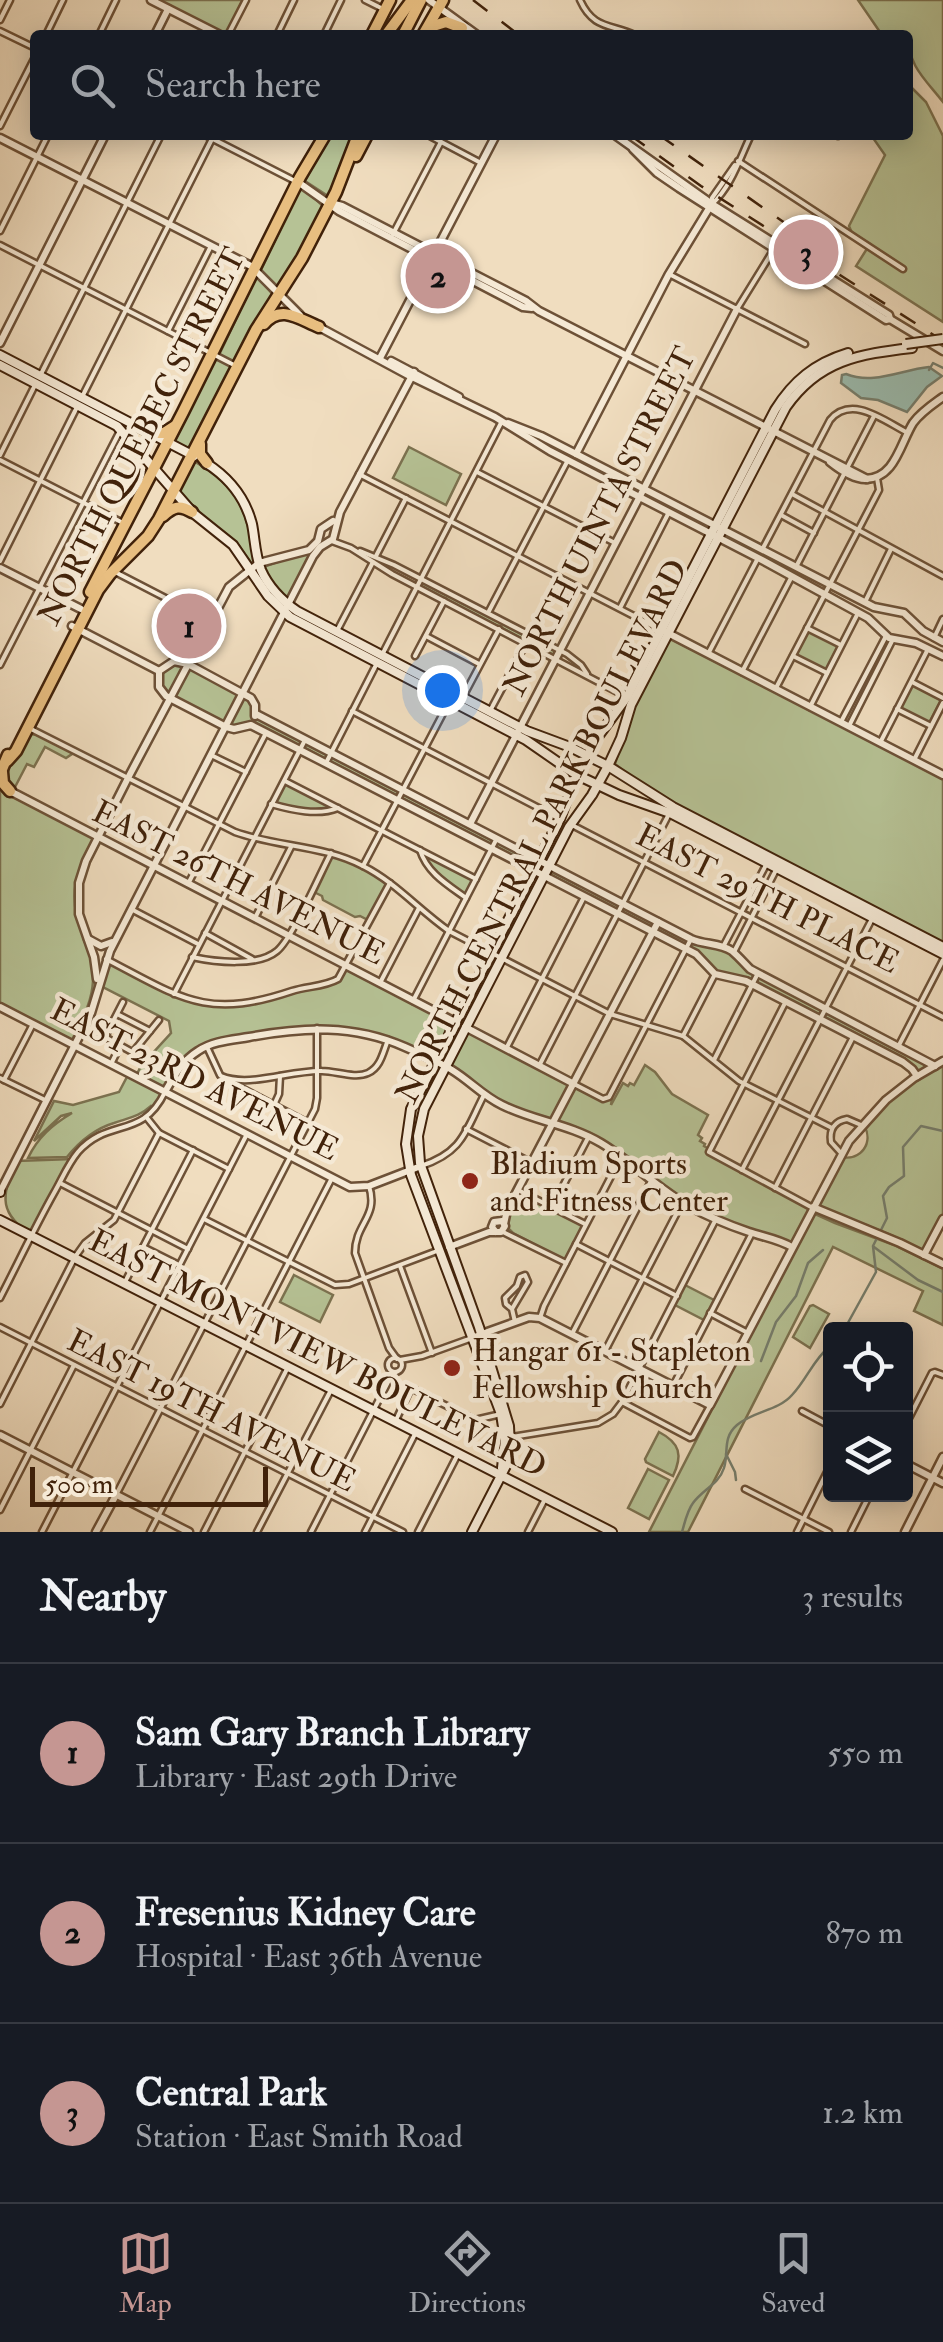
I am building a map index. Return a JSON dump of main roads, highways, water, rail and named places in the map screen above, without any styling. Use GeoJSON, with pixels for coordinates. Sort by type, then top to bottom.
{"type":"FeatureCollection","features":[{"type":"Feature","properties":{"kind":"main road"},"geometry":{"type":"LineString","coordinates":[[390,30],[412,0]]}},
{"type":"Feature","properties":{"kind":"main road"},"geometry":{"type":"LineString","coordinates":[[426,30],[433,2]]}},
{"type":"Feature","properties":{"kind":"main road"},"geometry":{"type":"LineString","coordinates":[[408,30],[433,2]]}},
{"type":"Feature","properties":{"kind":"main road"},"geometry":{"type":"LineString","coordinates":[[374,30],[387,5]]}},
{"type":"Feature","properties":{"kind":"main road"},"geometry":{"type":"LineString","coordinates":[[429,30],[440,22],[463,30]]}},
{"type":"Feature","properties":{"kind":"main road","name":"NORTH QUEBEC STREET"},"geometry":{"type":"LineString","coordinates":[[75,628],[81,609],[319,140]]}},
{"type":"Feature","properties":{"kind":"main road","name":"NORTH QUEBEC STREET"},"geometry":{"type":"LineString","coordinates":[[3,769],[98,590],[159,520],[253,335],[294,272],[333,197],[356,140]]}},
{"type":"Feature","properties":{"kind":"main road"},"geometry":{"type":"LineString","coordinates":[[333,197],[363,140]]}},
{"type":"Feature","properties":{"kind":"main road"},"geometry":{"type":"LineString","coordinates":[[253,335],[280,313],[319,327]]}},
{"type":"Feature","properties":{"kind":"main road","name":"NORTH CENTRAL PARK BOULEVARD"},"geometry":{"type":"LineString","coordinates":[[502,1474],[508,1441],[450,1247],[421,1166],[418,1136],[422,1114],[570,824],[608,766],[630,698],[769,430],[796,394],[825,369],[852,357],[943,341]]}},
{"type":"Feature","properties":{"kind":"main road"},"geometry":{"type":"LineString","coordinates":[[0,356],[80,401],[152,433],[227,479],[243,501],[251,522],[255,566],[268,596],[286,609],[450,700],[608,766],[671,810],[874,915]]}},
{"type":"Feature","properties":{"kind":"main road"},"geometry":{"type":"LineString","coordinates":[[0,364],[38,379]]}},
{"type":"Feature","properties":{"kind":"main road"},"geometry":{"type":"LineString","coordinates":[[80,401],[121,429],[192,512]]}},
{"type":"Feature","properties":{"kind":"main road"},"geometry":{"type":"LineString","coordinates":[[152,433],[164,433],[176,426]]}},
{"type":"Feature","properties":{"kind":"main road"},"geometry":{"type":"LineString","coordinates":[[203,434],[200,452],[206,463]]}},
{"type":"Feature","properties":{"kind":"main road"},"geometry":{"type":"LineString","coordinates":[[154,469],[171,478],[183,473]]}},
{"type":"Feature","properties":{"kind":"main road"},"geometry":{"type":"LineString","coordinates":[[159,520],[174,507],[184,507],[255,566]]}},
{"type":"Feature","properties":{"kind":"main road"},"geometry":{"type":"LineString","coordinates":[[113,571],[109,564],[117,540]]}},
{"type":"Feature","properties":{"kind":"main road"},"geometry":{"type":"LineString","coordinates":[[286,609],[336,632],[379,659],[490,711],[578,775],[671,810],[943,954]]}},
{"type":"Feature","properties":{"kind":"main road","name":"NORTH CENTRAL PARK BOULEVARD"},"geometry":{"type":"LineString","coordinates":[[502,1474],[509,1456],[504,1403],[410,1171],[407,1128],[419,1092],[560,819],[578,775],[602,729],[630,698]]}},
{"type":"Feature","properties":{"kind":"main road"},"geometry":{"type":"LineString","coordinates":[[30,718],[41,734]]}},
{"type":"Feature","properties":{"kind":"main road"},"geometry":{"type":"LineString","coordinates":[[3,769],[5,789]]}},
{"type":"Feature","properties":{"kind":"main road"},"geometry":{"type":"LineString","coordinates":[[419,1092],[429,1097]]}},
{"type":"Feature","properties":{"kind":"main road"},"geometry":{"type":"LineString","coordinates":[[0,1210],[14,1226]]}},
{"type":"Feature","properties":{"kind":"main road","name":"EAST MONTVIEW BOULEVARD"},"geometry":{"type":"LineString","coordinates":[[0,1220],[612,1532]]}},
{"type":"Feature","properties":{"kind":"main road"},"geometry":{"type":"LineString","coordinates":[[480,1462],[496,1462],[508,1441]]}},
{"type":"Feature","properties":{"kind":"main road"},"geometry":{"type":"LineString","coordinates":[[509,1456],[512,1471],[525,1486]]}},
{"type":"Feature","properties":{"kind":"main road"},"geometry":{"type":"LineString","coordinates":[[472,1532],[502,1474]]}},
{"type":"Feature","properties":{"kind":"waterway"},"geometry":{"type":"LineString","coordinates":[[929,370],[933,363],[943,368]]}},
{"type":"Feature","properties":{"kind":"waterway"},"geometry":{"type":"LineString","coordinates":[[848,1322],[876,1272],[873,1246],[887,1218],[883,1196],[904,1176],[903,1147],[921,1126],[943,1131]]}},
{"type":"Feature","properties":{"kind":"waterway"},"geometry":{"type":"LineString","coordinates":[[874,1247],[918,1280],[943,1292]]}},
{"type":"Feature","properties":{"kind":"waterway"},"geometry":{"type":"LineString","coordinates":[[761,1361],[776,1322],[796,1296],[808,1263],[823,1250]]}},
{"type":"Feature","properties":{"kind":"waterway"},"geometry":{"type":"LineString","coordinates":[[682,1532],[693,1503],[722,1474],[732,1430],[743,1420],[786,1400],[823,1353]]}},
{"type":"Feature","properties":{"kind":"waterway"},"geometry":{"type":"LineString","coordinates":[[726,1454],[736,1480]]}},
{"type":"Feature","properties":{"kind":"railway"},"geometry":{"type":"LineString","coordinates":[[473,0],[512,30]]}},
{"type":"Feature","properties":{"kind":"railway"},"geometry":{"type":"LineString","coordinates":[[637,140],[701,186],[943,341]]}},
{"type":"Feature","properties":{"kind":"railway"},"geometry":{"type":"LineString","coordinates":[[666,140],[822,249]]}},
{"type":"Feature","properties":{"kind":"place","name":"Central Park"},"geometry":{"type":"Point","coordinates":[806,252]}},
{"type":"Feature","properties":{"kind":"place","name":"Fresenius Kidney Care"},"geometry":{"type":"Point","coordinates":[438,276]}},
{"type":"Feature","properties":{"kind":"place","name":"Sam Gary Branch Library"},"geometry":{"type":"Point","coordinates":[189,626]}},
{"type":"Feature","properties":{"kind":"place","name":"Bladium Sports and Fitness Center"},"geometry":{"type":"Point","coordinates":[470,1181]}},
{"type":"Feature","properties":{"kind":"place","name":"Hangar 61 - Stapleton Fellowship Church"},"geometry":{"type":"Point","coordinates":[452,1368]}}]}
